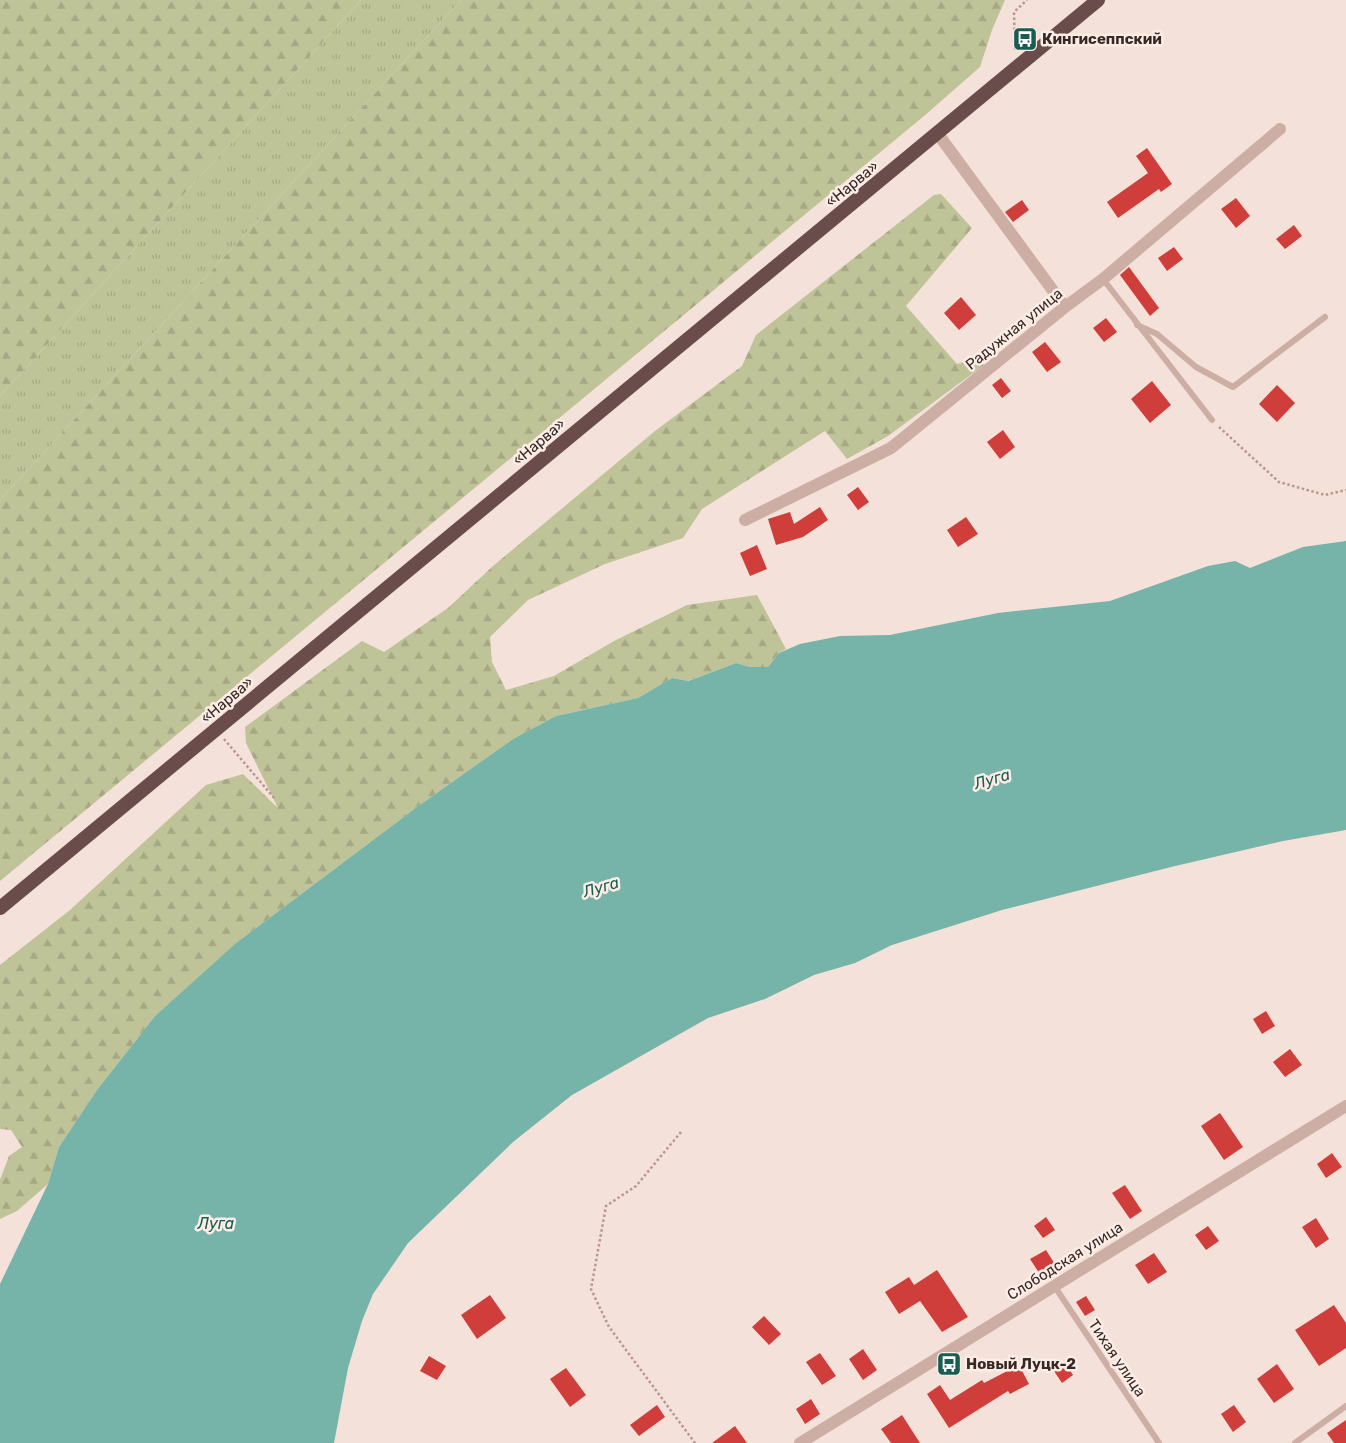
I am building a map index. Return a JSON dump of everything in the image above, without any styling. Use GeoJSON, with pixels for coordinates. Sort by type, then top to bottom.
{"type":"FeatureCollection","features":[{"type":"Feature","properties":{"kind":"highway","name":"«Нарва»"},"geometry":{"type":"LineString","coordinates":[[0,908],[1098,0]]}},
{"type":"Feature","properties":{"kind":"street","name":"Радужная улица"},"geometry":{"type":"LineString","coordinates":[[746,520],[891,448],[1065,307],[1104,279],[1280,129]]}},
{"type":"Feature","properties":{"kind":"street"},"geometry":{"type":"LineString","coordinates":[[938,134],[1065,307]]}},
{"type":"Feature","properties":{"kind":"street","name":"Слободская улица"},"geometry":{"type":"LineString","coordinates":[[800,1443],[1346,1106]]}},
{"type":"Feature","properties":{"kind":"lane"},"geometry":{"type":"LineString","coordinates":[[1104,279],[1212,420]]}},
{"type":"Feature","properties":{"kind":"lane"},"geometry":{"type":"LineString","coordinates":[[1137,324],[1157,334],[1196,367],[1233,387],[1325,317]]}},
{"type":"Feature","properties":{"kind":"lane","name":"Тихая улица"},"geometry":{"type":"LineString","coordinates":[[1055,1287],[1159,1443]]}},
{"type":"Feature","properties":{"kind":"lane"},"geometry":{"type":"LineString","coordinates":[[1295,1443],[1346,1406]]}},
{"type":"Feature","properties":{"kind":"path"},"geometry":{"type":"LineString","coordinates":[[1016,68],[1014,12],[1027,0]]}},
{"type":"Feature","properties":{"kind":"path"},"geometry":{"type":"LineString","coordinates":[[1212,420],[1279,482],[1325,495],[1346,490]]}},
{"type":"Feature","properties":{"kind":"path"},"geometry":{"type":"LineString","coordinates":[[217,730],[275,799]]}},
{"type":"Feature","properties":{"kind":"path"},"geometry":{"type":"LineString","coordinates":[[681,1132],[636,1186],[606,1206],[591,1289],[609,1328],[695,1443]]}},
{"type":"Feature","properties":{"kind":"green space"},"geometry":{"type":"Polygon","coordinates":[[[0,0],[361,0],[0,396],[0,0]]]}},
{"type":"Feature","properties":{"kind":"green space"},"geometry":{"type":"Polygon","coordinates":[[[361,0],[461,0],[0,500],[0,396],[361,0]]]}},
{"type":"Feature","properties":{"kind":"green space"},"geometry":{"type":"Polygon","coordinates":[[[461,0],[1005,0],[992,30],[980,67],[924,116],[0,881],[0,500],[461,0]]]}},
{"type":"Feature","properties":{"kind":"green space"},"geometry":{"type":"Polygon","coordinates":[[[941,194],[972,228],[906,306],[957,364],[979,357],[984,365],[888,436],[847,459],[825,431],[702,509],[683,538],[605,564],[528,600],[490,637],[492,662],[506,690],[554,676],[614,641],[687,605],[757,595],[786,649],[779,653],[768,667],[750,667],[736,663],[687,681],[672,678],[638,698],[556,716],[513,739],[417,807],[236,943],[155,1016],[97,1090],[59,1147],[48,1184],[17,1211],[0,1219],[0,1180],[9,1156],[22,1147],[11,1130],[0,1129],[0,965],[70,910],[206,785],[243,774],[278,808],[246,743],[245,727],[362,641],[384,652],[448,608],[493,566],[655,431],[742,366],[756,335],[934,195],[941,194]]]}},
{"type":"Feature","properties":{"kind":"water","name":"Луга"},"geometry":{"type":"Polygon","coordinates":[[[1346,541],[1346,830],[1283,841],[1171,867],[1002,910],[892,945],[855,963],[814,975],[765,999],[708,1018],[572,1095],[513,1142],[408,1243],[373,1294],[362,1321],[348,1368],[334,1443],[0,1443],[0,1284],[48,1184],[59,1147],[97,1090],[155,1016],[236,943],[417,807],[513,739],[556,716],[638,698],[672,678],[688,681],[736,663],[750,667],[768,667],[779,653],[800,644],[840,636],[890,635],[998,613],[1110,601],[1208,566],[1235,561],[1250,568],[1303,547],[1346,541]]]}},
{"type":"Feature","properties":{"kind":"building"},"geometry":{"type":"Polygon","coordinates":[[[1147,148],[1172,184],[1161,192],[1159,189],[1118,218],[1107,202],[1148,173],[1136,156],[1147,148]]]}},
{"type":"Feature","properties":{"kind":"building"},"geometry":{"type":"Polygon","coordinates":[[[1236,198],[1250,216],[1236,228],[1221,209],[1236,198]]]}},
{"type":"Feature","properties":{"kind":"building"},"geometry":{"type":"Polygon","coordinates":[[[1022,200],[1029,210],[1013,222],[1005,212],[1022,200]]]}},
{"type":"Feature","properties":{"kind":"building"},"geometry":{"type":"Polygon","coordinates":[[[1294,225],[1302,236],[1285,249],[1276,239],[1294,225]]]}},
{"type":"Feature","properties":{"kind":"building"},"geometry":{"type":"Polygon","coordinates":[[[1174,247],[1183,259],[1167,271],[1158,258],[1174,247]]]}},
{"type":"Feature","properties":{"kind":"building"},"geometry":{"type":"Polygon","coordinates":[[[1129,267],[1159,308],[1150,316],[1120,275],[1129,267]]]}},
{"type":"Feature","properties":{"kind":"building"},"geometry":{"type":"Polygon","coordinates":[[[961,297],[976,315],[959,330],[944,313],[961,297]]]}},
{"type":"Feature","properties":{"kind":"building"},"geometry":{"type":"Polygon","coordinates":[[[1106,318],[1117,332],[1104,342],[1093,328],[1106,318]]]}},
{"type":"Feature","properties":{"kind":"building"},"geometry":{"type":"Polygon","coordinates":[[[1045,342],[1061,362],[1047,372],[1032,352],[1045,342]]]}},
{"type":"Feature","properties":{"kind":"building"},"geometry":{"type":"Polygon","coordinates":[[[1001,378],[1011,391],[1002,398],[992,385],[1001,378]]]}},
{"type":"Feature","properties":{"kind":"building"},"geometry":{"type":"Polygon","coordinates":[[[1152,381],[1171,405],[1150,423],[1131,399],[1152,381]]]}},
{"type":"Feature","properties":{"kind":"building"},"geometry":{"type":"Polygon","coordinates":[[[1277,385],[1295,403],[1277,422],[1259,404],[1277,385]]]}},
{"type":"Feature","properties":{"kind":"building"},"geometry":{"type":"Polygon","coordinates":[[[1003,430],[1015,447],[1000,459],[987,442],[1003,430]]]}},
{"type":"Feature","properties":{"kind":"building"},"geometry":{"type":"Polygon","coordinates":[[[858,487],[869,502],[858,510],[847,495],[858,487]]]}},
{"type":"Feature","properties":{"kind":"building"},"geometry":{"type":"Polygon","coordinates":[[[820,507],[828,520],[803,537],[776,545],[768,519],[790,512],[794,524],[820,507]]]}},
{"type":"Feature","properties":{"kind":"building"},"geometry":{"type":"Polygon","coordinates":[[[966,517],[978,534],[958,547],[947,530],[966,517]]]}},
{"type":"Feature","properties":{"kind":"building"},"geometry":{"type":"Polygon","coordinates":[[[757,545],[767,569],[750,576],[740,553],[757,545]]]}},
{"type":"Feature","properties":{"kind":"building"},"geometry":{"type":"Polygon","coordinates":[[[1266,1011],[1275,1026],[1262,1034],[1253,1019],[1266,1011]]]}},
{"type":"Feature","properties":{"kind":"building"},"geometry":{"type":"Polygon","coordinates":[[[1290,1049],[1302,1065],[1285,1077],[1273,1062],[1290,1049]]]}},
{"type":"Feature","properties":{"kind":"building"},"geometry":{"type":"Polygon","coordinates":[[[1220,1113],[1243,1147],[1224,1160],[1201,1126],[1220,1113]]]}},
{"type":"Feature","properties":{"kind":"building"},"geometry":{"type":"Polygon","coordinates":[[[1332,1153],[1342,1167],[1326,1178],[1317,1164],[1332,1153]]]}},
{"type":"Feature","properties":{"kind":"building"},"geometry":{"type":"Polygon","coordinates":[[[1125,1185],[1142,1211],[1130,1219],[1112,1193],[1125,1185]]]}},
{"type":"Feature","properties":{"kind":"building"},"geometry":{"type":"Polygon","coordinates":[[[1046,1217],[1055,1230],[1043,1238],[1034,1226],[1046,1217]]]}},
{"type":"Feature","properties":{"kind":"building"},"geometry":{"type":"Polygon","coordinates":[[[1316,1218],[1329,1239],[1316,1248],[1302,1227],[1316,1218]]]}},
{"type":"Feature","properties":{"kind":"building"},"geometry":{"type":"Polygon","coordinates":[[[1208,1226],[1219,1241],[1206,1250],[1195,1235],[1208,1226]]]}},
{"type":"Feature","properties":{"kind":"building"},"geometry":{"type":"Polygon","coordinates":[[[1046,1250],[1058,1269],[1043,1279],[1030,1259],[1046,1250]]]}},
{"type":"Feature","properties":{"kind":"building"},"geometry":{"type":"Polygon","coordinates":[[[1154,1253],[1167,1272],[1148,1284],[1135,1265],[1154,1253]]]}},
{"type":"Feature","properties":{"kind":"building"},"geometry":{"type":"Polygon","coordinates":[[[937,1270],[968,1317],[942,1332],[920,1301],[899,1314],[885,1292],[909,1277],[914,1285],[937,1270]]]}},
{"type":"Feature","properties":{"kind":"building"},"geometry":{"type":"Polygon","coordinates":[[[490,1295],[506,1318],[477,1339],[461,1315],[490,1295]]]}},
{"type":"Feature","properties":{"kind":"building"},"geometry":{"type":"Polygon","coordinates":[[[1086,1296],[1095,1310],[1085,1316],[1076,1302],[1086,1296]]]}},
{"type":"Feature","properties":{"kind":"building"},"geometry":{"type":"Polygon","coordinates":[[[1334,1305],[1346,1323],[1346,1348],[1319,1366],[1295,1330],[1334,1305]]]}},
{"type":"Feature","properties":{"kind":"building"},"geometry":{"type":"Polygon","coordinates":[[[764,1316],[781,1334],[769,1345],[752,1327],[764,1316]]]}},
{"type":"Feature","properties":{"kind":"building"},"geometry":{"type":"Polygon","coordinates":[[[863,1349],[877,1370],[863,1380],[849,1359],[863,1349]]]}},
{"type":"Feature","properties":{"kind":"building"},"geometry":{"type":"Polygon","coordinates":[[[820,1353],[836,1376],[822,1385],[806,1362],[820,1353]]]}},
{"type":"Feature","properties":{"kind":"building"},"geometry":{"type":"Polygon","coordinates":[[[429,1356],[446,1366],[437,1380],[420,1371],[429,1356]]]}},
{"type":"Feature","properties":{"kind":"building"},"geometry":{"type":"Polygon","coordinates":[[[1066,1364],[1073,1375],[1062,1383],[1054,1371],[1066,1364]]]}},
{"type":"Feature","properties":{"kind":"building"},"geometry":{"type":"Polygon","coordinates":[[[1277,1364],[1294,1389],[1274,1403],[1257,1379],[1277,1364]]]}},
{"type":"Feature","properties":{"kind":"building"},"geometry":{"type":"Polygon","coordinates":[[[1019,1365],[1029,1384],[1010,1394],[1008,1391],[949,1428],[927,1394],[940,1385],[950,1400],[982,1380],[984,1383],[1019,1365]]]}},
{"type":"Feature","properties":{"kind":"building"},"geometry":{"type":"Polygon","coordinates":[[[566,1368],[586,1395],[570,1407],[550,1379],[566,1368]]]}},
{"type":"Feature","properties":{"kind":"building"},"geometry":{"type":"Polygon","coordinates":[[[811,1399],[820,1414],[805,1424],[796,1409],[811,1399]]]}},
{"type":"Feature","properties":{"kind":"building"},"geometry":{"type":"Polygon","coordinates":[[[657,1405],[665,1417],[639,1436],[630,1425],[657,1405]]]}},
{"type":"Feature","properties":{"kind":"building"},"geometry":{"type":"Polygon","coordinates":[[[1234,1405],[1246,1422],[1233,1432],[1221,1414],[1234,1405]]]}},
{"type":"Feature","properties":{"kind":"building"},"geometry":{"type":"Polygon","coordinates":[[[902,1415],[920,1443],[891,1443],[881,1429],[902,1415]]]}},
{"type":"Feature","properties":{"kind":"building"},"geometry":{"type":"Polygon","coordinates":[[[1346,1420],[1346,1443],[1334,1443],[1327,1433],[1346,1420]]]}},
{"type":"Feature","properties":{"kind":"building"},"geometry":{"type":"Polygon","coordinates":[[[735,1426],[747,1443],[712,1443],[735,1426]]]}},
{"type":"Feature","properties":{"kind":"place","name":"Кингисеппский"},"geometry":{"type":"Point","coordinates":[1025,39]}},
{"type":"Feature","properties":{"kind":"place","name":"Новый Луцк-2"},"geometry":{"type":"Point","coordinates":[949,1364]}}]}
